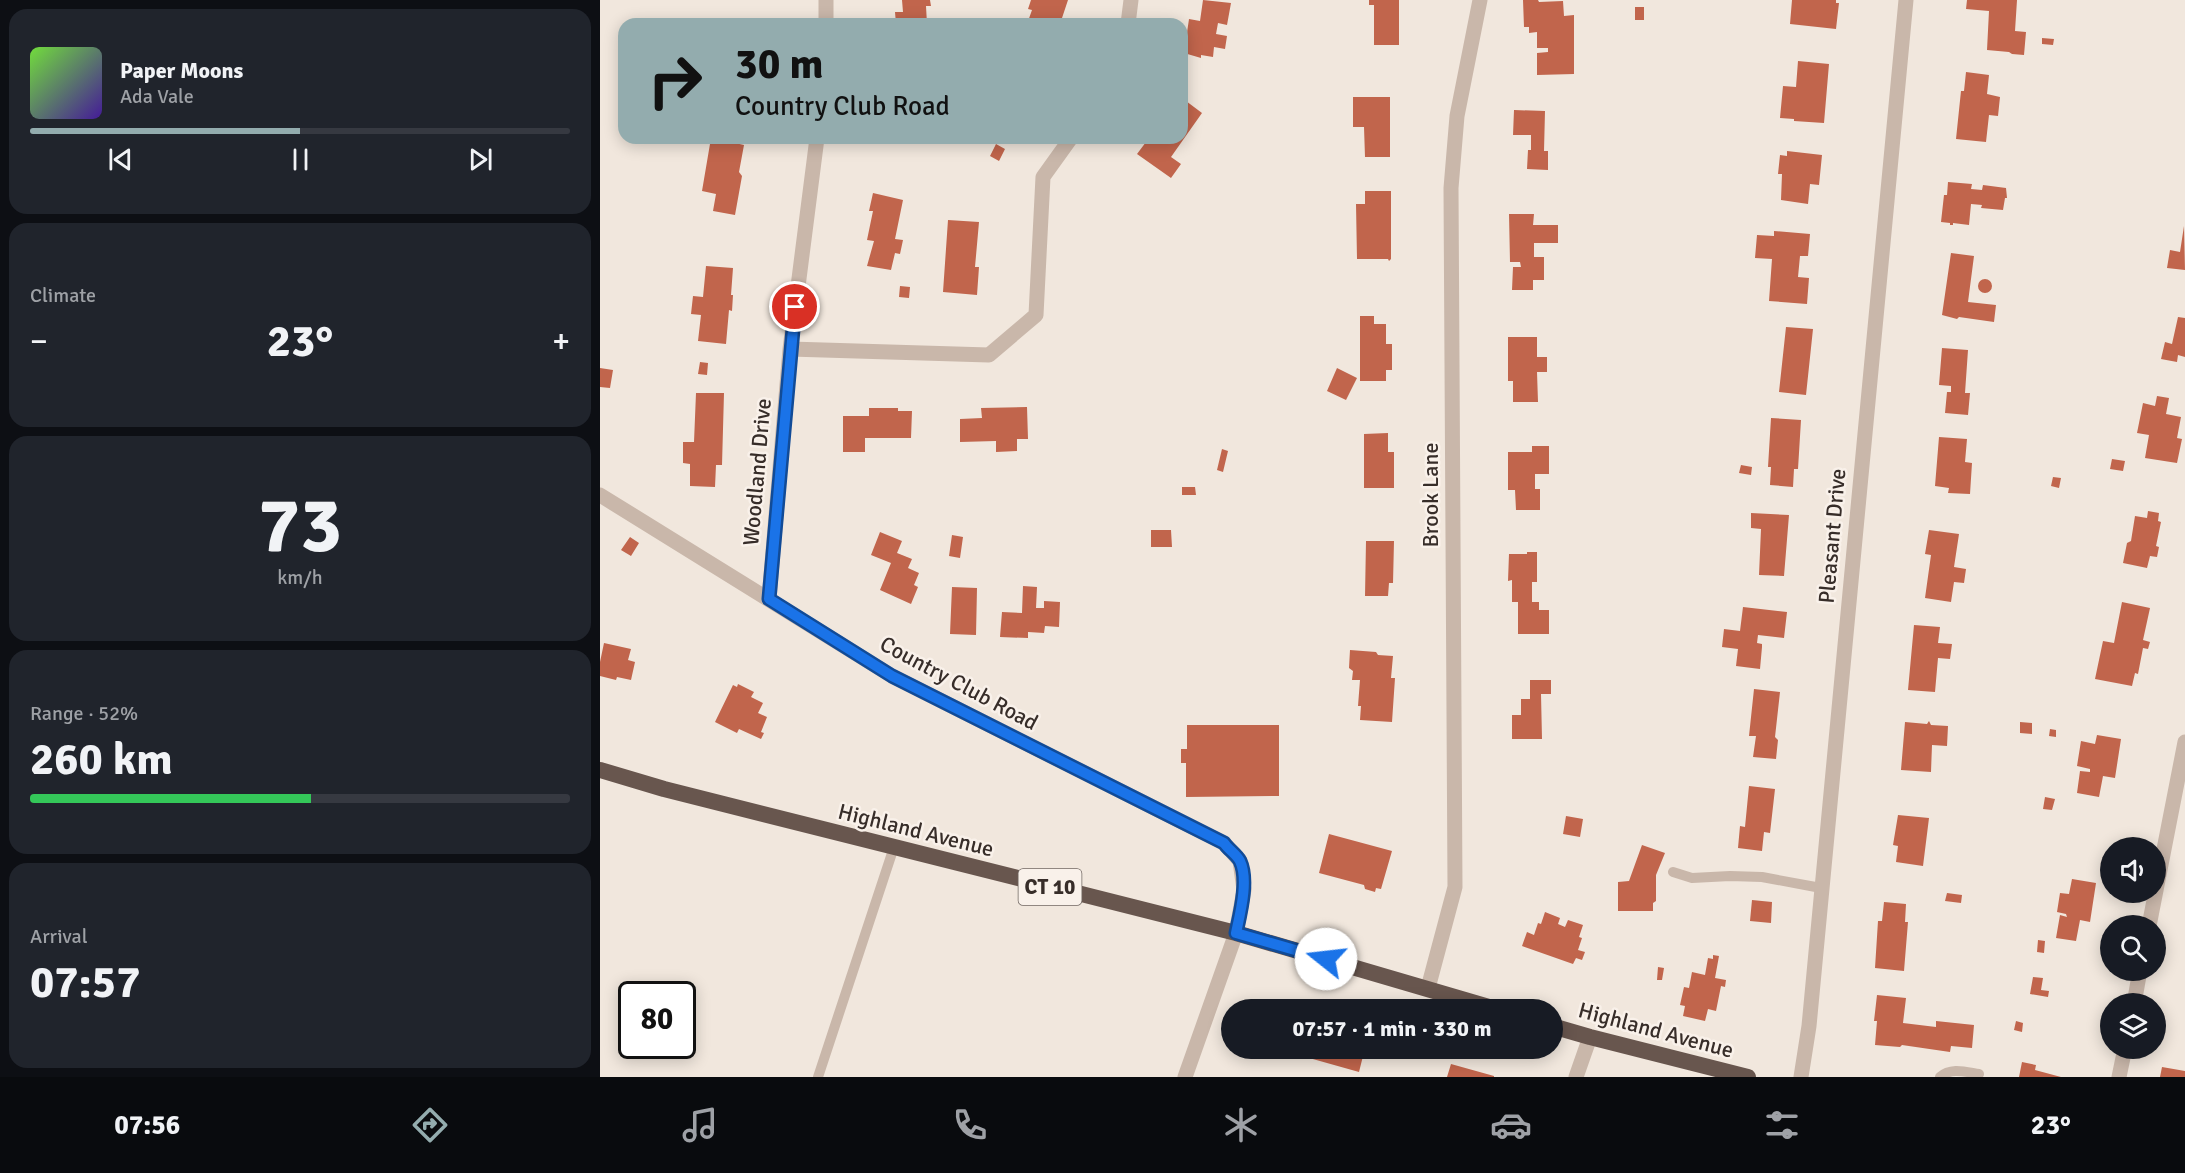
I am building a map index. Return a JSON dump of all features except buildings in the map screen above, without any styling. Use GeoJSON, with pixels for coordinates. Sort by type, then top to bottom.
{"type":"FeatureCollection","features":[{"type":"Feature","properties":{"kind":"highway","name":"Highland Avenue"},"geometry":{"type":"LineString","coordinates":[[600,770],[664,789],[1236,933],[1464,999]]}},
{"type":"Feature","properties":{"kind":"highway","name":"Highland Avenue"},"geometry":{"type":"LineString","coordinates":[[1563,1029],[1748,1077]]}},
{"type":"Feature","properties":{"kind":"street"},"geometry":{"type":"LineString","coordinates":[[826,0],[826,18]]}},
{"type":"Feature","properties":{"kind":"street"},"geometry":{"type":"LineString","coordinates":[[1129,18],[1131,0]]}},
{"type":"Feature","properties":{"kind":"street","name":"Brook Lane"},"geometry":{"type":"LineString","coordinates":[[1428,988],[1455,887],[1451,188],[1457,116],[1480,0]]}},
{"type":"Feature","properties":{"kind":"street","name":"Pleasant Drive"},"geometry":{"type":"LineString","coordinates":[[1801,1077],[1809,1026],[1906,0]]}},
{"type":"Feature","properties":{"kind":"street","name":"Woodland Drive"},"geometry":{"type":"LineString","coordinates":[[769,599],[790,350],[816,144]]}},
{"type":"Feature","properties":{"kind":"street"},"geometry":{"type":"LineString","coordinates":[[790,350],[989,355],[1036,315],[1043,177],[1067,144]]}},
{"type":"Feature","properties":{"kind":"street","name":"Country Club Road"},"geometry":{"type":"LineString","coordinates":[[600,495],[892,676],[1224,843],[1240,861],[1244,890],[1236,933],[1185,1077]]}},
{"type":"Feature","properties":{"kind":"street"},"geometry":{"type":"LineString","coordinates":[[2151,915],[2185,742]]}},
{"type":"Feature","properties":{"kind":"street"},"geometry":{"type":"LineString","coordinates":[[1576,1077],[1590,1037]]}},
{"type":"Feature","properties":{"kind":"street"},"geometry":{"type":"LineString","coordinates":[[2119,1077],[2123,1059]]}},
{"type":"Feature","properties":{"kind":"lane"},"geometry":{"type":"LineString","coordinates":[[818,1077],[894,847]]}},
{"type":"Feature","properties":{"kind":"lane"},"geometry":{"type":"LineString","coordinates":[[1673,872],[1692,878],[1762,877],[1821,888]]}},
{"type":"Feature","properties":{"kind":"lane"},"geometry":{"type":"LineString","coordinates":[[1940,1077],[1946,1072],[1960,1071],[1980,1074]]}},
{"type":"Feature","properties":{"kind":"route"},"geometry":{"type":"LineString","coordinates":[[795,307],[769,599],[892,676],[1224,843],[1240,861],[1244,890],[1236,933],[1326,959]]}}]}
